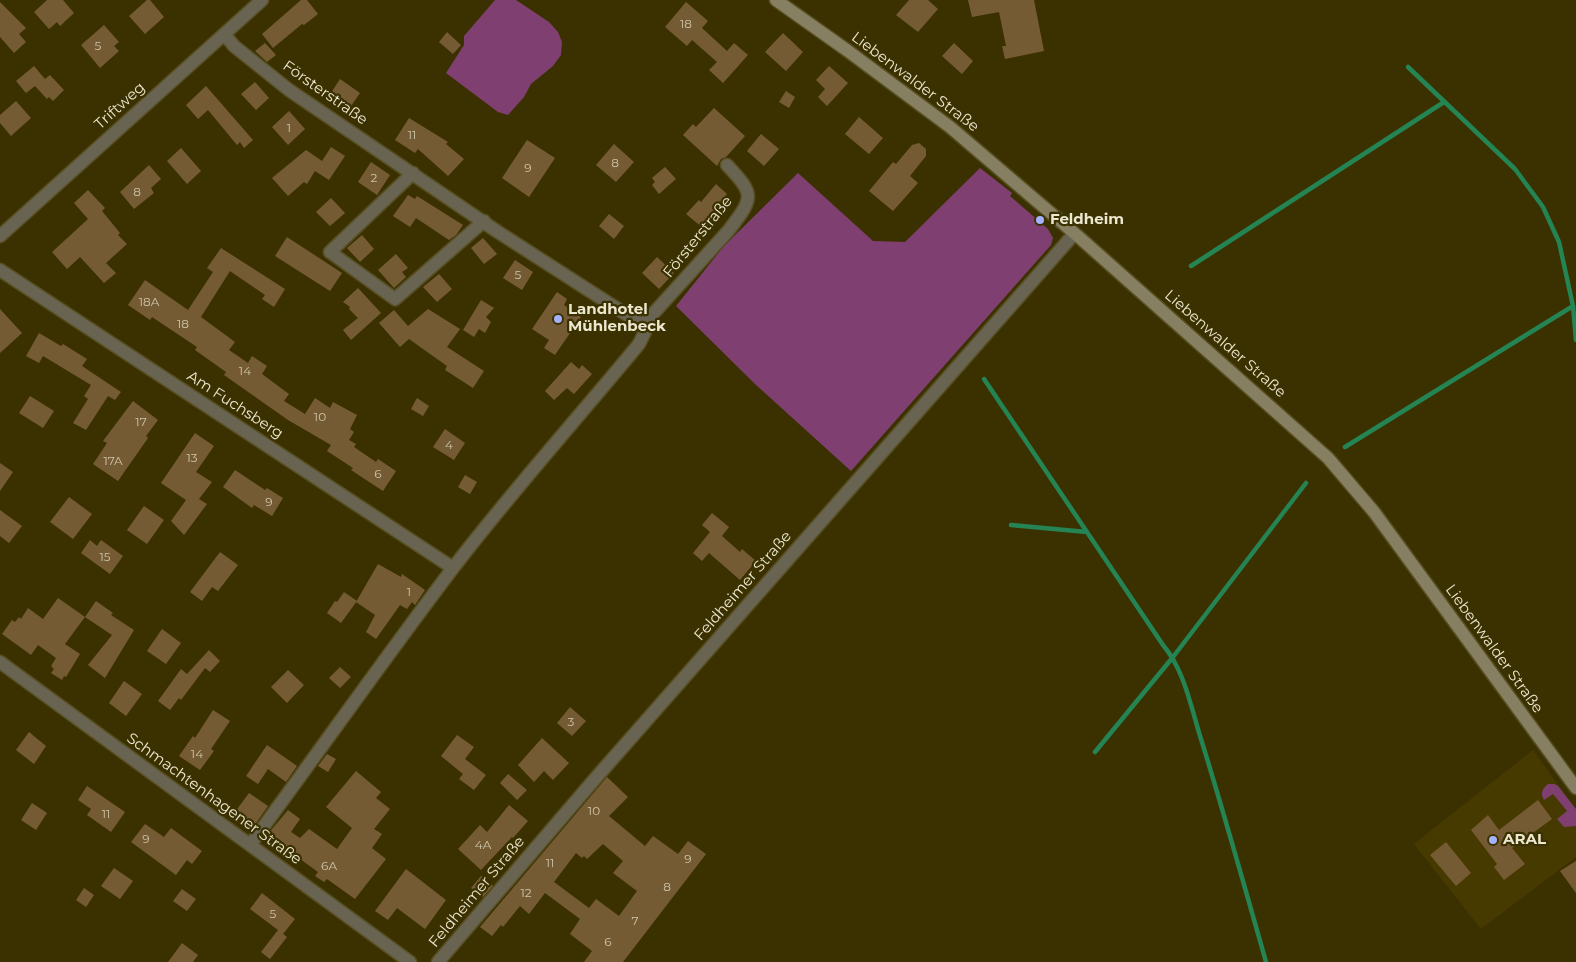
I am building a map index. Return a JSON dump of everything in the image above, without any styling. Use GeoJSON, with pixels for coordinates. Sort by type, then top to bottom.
{"type":"FeatureCollection","features":[{"type":"Feature","properties":{"kind":"main road","name":"Liebenwalder Straße"},"geometry":{"type":"LineString","coordinates":[[776,0],[926,108],[1074,234],[1328,458],[1374,512],[1576,788]]}},
{"type":"Feature","properties":{"kind":"street","name":"Triftweg"},"geometry":{"type":"LineString","coordinates":[[0,236],[262,0]]}},
{"type":"Feature","properties":{"kind":"street","name":"Försterstraße"},"geometry":{"type":"LineString","coordinates":[[224,34],[234,46],[289,90],[640,324],[729,230],[742,213],[748,193],[745,185],[727,164]]}},
{"type":"Feature","properties":{"kind":"street"},"geometry":{"type":"LineString","coordinates":[[413,174],[330,252],[396,299],[484,221]]}},
{"type":"Feature","properties":{"kind":"street","name":"Feldheimer Straße"},"geometry":{"type":"LineString","coordinates":[[438,962],[594,780],[1074,234]]}},
{"type":"Feature","properties":{"kind":"street","name":"Am Fuchsberg"},"geometry":{"type":"LineString","coordinates":[[0,270],[453,568]]}},
{"type":"Feature","properties":{"kind":"street"},"geometry":{"type":"LineString","coordinates":[[250,845],[453,568],[522,482],[582,414],[639,344],[645,332],[640,324]]}},
{"type":"Feature","properties":{"kind":"street","name":"Schmachtenhagener Straße"},"geometry":{"type":"LineString","coordinates":[[0,662],[410,962]]}},
{"type":"Feature","properties":{"kind":"shaded area"},"geometry":{"type":"Polygon","coordinates":[[[495,0],[516,0],[549,22],[558,32],[562,42],[561,55],[553,66],[531,84],[524,97],[508,115],[498,112],[446,73],[464,45],[464,36],[495,0]]]}},
{"type":"Feature","properties":{"kind":"shaded area"},"geometry":{"type":"Polygon","coordinates":[[[980,168],[1012,193],[1010,196],[1048,229],[1053,238],[1051,245],[851,471],[755,384],[676,306],[724,246],[798,173],[873,241],[905,242],[980,168]]]}},
{"type":"Feature","properties":{"kind":"shaded area"},"geometry":{"type":"Polygon","coordinates":[[[1533,750],[1576,810],[1576,857],[1481,929],[1414,844],[1533,750]]]}},
{"type":"Feature","properties":{"kind":"shaded area"},"geometry":{"type":"Polygon","coordinates":[[[1548,784],[1558,786],[1576,809],[1576,826],[1564,827],[1557,819],[1567,811],[1553,794],[1544,800],[1542,791],[1548,784]]]}},
{"type":"Feature","properties":{"kind":"building"},"geometry":{"type":"Polygon","coordinates":[[[47,0],[63,0],[74,13],[60,26],[57,22],[49,29],[34,12],[47,0]]]}},
{"type":"Feature","properties":{"kind":"building"},"geometry":{"type":"Polygon","coordinates":[[[147,0],[150,0],[164,17],[145,34],[129,16],[147,0]]]}},
{"type":"Feature","properties":{"kind":"building"},"geometry":{"type":"Polygon","coordinates":[[[301,0],[307,0],[318,14],[304,25],[302,24],[273,48],[262,34],[301,0]]]}},
{"type":"Feature","properties":{"kind":"building"},"geometry":{"type":"Polygon","coordinates":[[[909,0],[928,0],[938,9],[918,32],[896,15],[909,0]]]}},
{"type":"Feature","properties":{"kind":"building"},"geometry":{"type":"Polygon","coordinates":[[[968,0],[1034,0],[1044,51],[1005,59],[1002,46],[1006,46],[999,12],[972,17],[968,0]]]}},
{"type":"Feature","properties":{"kind":"building"},"geometry":{"type":"Polygon","coordinates":[[[0,2],[26,28],[19,34],[26,42],[14,53],[0,37],[0,2]]]}},
{"type":"Feature","properties":{"kind":"building"},"geometry":{"type":"Polygon","coordinates":[[[686,2],[708,21],[702,28],[727,51],[734,43],[748,55],[723,83],[709,70],[717,62],[692,40],[687,46],[665,27],[686,2]]]}},
{"type":"Feature","properties":{"kind":"building"},"geometry":{"type":"Polygon","coordinates":[[[104,25],[119,42],[114,46],[119,51],[100,68],[81,45],[104,25]]]}},
{"type":"Feature","properties":{"kind":"building"},"geometry":{"type":"Polygon","coordinates":[[[447,32],[461,45],[453,54],[439,42],[447,32]]]}},
{"type":"Feature","properties":{"kind":"building"},"geometry":{"type":"Polygon","coordinates":[[[783,33],[803,52],[786,71],[765,52],[783,33]]]}},
{"type":"Feature","properties":{"kind":"building"},"geometry":{"type":"Polygon","coordinates":[[[265,43],[276,55],[267,62],[255,51],[265,43]]]}},
{"type":"Feature","properties":{"kind":"building"},"geometry":{"type":"Polygon","coordinates":[[[954,43],[973,61],[962,74],[942,56],[954,43]]]}},
{"type":"Feature","properties":{"kind":"building"},"geometry":{"type":"Polygon","coordinates":[[[34,66],[45,79],[50,75],[64,90],[53,101],[49,97],[47,99],[35,86],[26,93],[16,81],[34,66]]]}},
{"type":"Feature","properties":{"kind":"building"},"geometry":{"type":"Polygon","coordinates":[[[829,66],[848,83],[827,106],[818,97],[825,89],[816,80],[829,66]]]}},
{"type":"Feature","properties":{"kind":"building"},"geometry":{"type":"Polygon","coordinates":[[[340,79],[360,93],[349,109],[329,96],[340,79]]]}},
{"type":"Feature","properties":{"kind":"building"},"geometry":{"type":"Polygon","coordinates":[[[255,82],[269,98],[256,110],[241,94],[255,82]]]}},
{"type":"Feature","properties":{"kind":"building"},"geometry":{"type":"Polygon","coordinates":[[[206,86],[253,140],[244,148],[240,142],[237,145],[208,110],[198,119],[186,105],[206,86]]]}},
{"type":"Feature","properties":{"kind":"building"},"geometry":{"type":"Polygon","coordinates":[[[786,91],[795,97],[789,108],[779,102],[786,91]]]}},
{"type":"Feature","properties":{"kind":"building"},"geometry":{"type":"Polygon","coordinates":[[[16,101],[31,118],[11,136],[0,123],[0,115],[16,101]]]}},
{"type":"Feature","properties":{"kind":"building"},"geometry":{"type":"Polygon","coordinates":[[[714,108],[745,136],[726,157],[721,159],[717,166],[683,135],[693,124],[696,127],[714,108]]]}},
{"type":"Feature","properties":{"kind":"building"},"geometry":{"type":"Polygon","coordinates":[[[289,111],[305,129],[288,145],[272,127],[289,111]]]}},
{"type":"Feature","properties":{"kind":"building"},"geometry":{"type":"Polygon","coordinates":[[[859,117],[883,138],[869,154],[845,134],[859,117]]]}},
{"type":"Feature","properties":{"kind":"building"},"geometry":{"type":"Polygon","coordinates":[[[409,118],[448,142],[446,144],[464,159],[448,176],[418,149],[415,153],[395,140],[409,118]]]}},
{"type":"Feature","properties":{"kind":"building"},"geometry":{"type":"Polygon","coordinates":[[[761,134],[779,149],[764,166],[747,151],[761,134]]]}},
{"type":"Feature","properties":{"kind":"building"},"geometry":{"type":"Polygon","coordinates":[[[527,140],[555,158],[529,197],[502,178],[527,140]]]}},
{"type":"Feature","properties":{"kind":"building"},"geometry":{"type":"Polygon","coordinates":[[[919,143],[926,149],[926,156],[910,176],[918,183],[893,211],[869,191],[893,162],[896,164],[912,145],[919,143]]]}},
{"type":"Feature","properties":{"kind":"building"},"geometry":{"type":"Polygon","coordinates":[[[614,144],[634,162],[616,182],[596,165],[614,144]]]}},
{"type":"Feature","properties":{"kind":"building"},"geometry":{"type":"Polygon","coordinates":[[[331,147],[345,156],[329,180],[315,171],[307,184],[304,182],[288,196],[272,178],[306,150],[322,161],[331,147]]]}},
{"type":"Feature","properties":{"kind":"building"},"geometry":{"type":"Polygon","coordinates":[[[181,148],[201,171],[187,184],[167,161],[181,148]]]}},
{"type":"Feature","properties":{"kind":"building"},"geometry":{"type":"Polygon","coordinates":[[[371,162],[390,175],[377,195],[358,182],[371,162]]]}},
{"type":"Feature","properties":{"kind":"building"},"geometry":{"type":"Polygon","coordinates":[[[149,165],[161,179],[151,188],[154,193],[134,209],[120,192],[149,165]]]}},
{"type":"Feature","properties":{"kind":"building"},"geometry":{"type":"Polygon","coordinates":[[[665,167],[676,179],[659,194],[652,185],[655,182],[652,178],[665,167]]]}},
{"type":"Feature","properties":{"kind":"building"},"geometry":{"type":"Polygon","coordinates":[[[716,184],[727,194],[712,212],[715,214],[703,228],[686,214],[699,200],[701,202],[716,184]]]}},
{"type":"Feature","properties":{"kind":"building"},"geometry":{"type":"Polygon","coordinates":[[[88,190],[105,208],[102,211],[120,233],[118,235],[127,244],[106,263],[116,273],[104,283],[80,257],[67,269],[52,252],[88,219],[74,203],[88,190]]]}},
{"type":"Feature","properties":{"kind":"building"},"geometry":{"type":"Polygon","coordinates":[[[408,195],[415,199],[417,196],[463,225],[456,235],[449,240],[416,218],[410,227],[393,216],[408,195]]]}},
{"type":"Feature","properties":{"kind":"building"},"geometry":{"type":"Polygon","coordinates":[[[331,198],[345,213],[330,226],[316,212],[331,198]]]}},
{"type":"Feature","properties":{"kind":"building"},"geometry":{"type":"Polygon","coordinates":[[[609,214],[624,226],[614,239],[599,226],[609,214]]]}},
{"type":"Feature","properties":{"kind":"building"},"geometry":{"type":"Polygon","coordinates":[[[362,235],[374,249],[360,262],[347,248],[362,235]]]}},
{"type":"Feature","properties":{"kind":"building"},"geometry":{"type":"Polygon","coordinates":[[[287,237],[342,273],[330,291],[275,256],[287,237]]]}},
{"type":"Feature","properties":{"kind":"building"},"geometry":{"type":"Polygon","coordinates":[[[483,238],[497,254],[484,264],[471,248],[483,238]]]}},
{"type":"Feature","properties":{"kind":"building"},"geometry":{"type":"Polygon","coordinates":[[[221,248],[285,289],[274,307],[262,299],[265,295],[230,271],[201,317],[235,342],[229,350],[248,363],[252,356],[267,366],[262,374],[289,394],[284,401],[305,414],[315,398],[330,408],[333,402],[357,415],[350,429],[354,432],[349,440],[356,444],[354,447],[376,462],[378,459],[396,471],[383,491],[351,470],[353,468],[327,451],[331,445],[288,420],[224,375],[226,372],[195,350],[197,347],[152,317],[150,320],[128,305],[145,280],[188,310],[213,272],[207,268],[221,248]]]}},
{"type":"Feature","properties":{"kind":"building"},"geometry":{"type":"Polygon","coordinates":[[[396,254],[408,268],[402,272],[406,277],[394,288],[378,270],[396,254]]]}},
{"type":"Feature","properties":{"kind":"building"},"geometry":{"type":"Polygon","coordinates":[[[657,257],[674,273],[659,289],[642,273],[657,257]]]}},
{"type":"Feature","properties":{"kind":"building"},"geometry":{"type":"Polygon","coordinates":[[[515,260],[533,272],[522,290],[503,278],[515,260]]]}},
{"type":"Feature","properties":{"kind":"building"},"geometry":{"type":"Polygon","coordinates":[[[439,274],[452,289],[437,302],[423,287],[439,274]]]}},
{"type":"Feature","properties":{"kind":"building"},"geometry":{"type":"Polygon","coordinates":[[[358,288],[381,313],[351,340],[343,330],[358,318],[349,309],[350,307],[343,302],[358,288]]]}},
{"type":"Feature","properties":{"kind":"building"},"geometry":{"type":"Polygon","coordinates":[[[557,292],[567,299],[564,305],[581,317],[555,355],[544,348],[549,340],[532,329],[557,292]]]}},
{"type":"Feature","properties":{"kind":"building"},"geometry":{"type":"Polygon","coordinates":[[[481,300],[494,308],[486,317],[491,322],[485,333],[479,329],[474,337],[463,330],[481,300]]]}},
{"type":"Feature","properties":{"kind":"building"},"geometry":{"type":"Polygon","coordinates":[[[0,309],[22,333],[0,353],[0,309]]]}},
{"type":"Feature","properties":{"kind":"building"},"geometry":{"type":"Polygon","coordinates":[[[428,309],[460,329],[447,347],[484,371],[473,388],[445,370],[447,366],[409,339],[400,347],[379,323],[394,310],[408,326],[428,309]]]}},
{"type":"Feature","properties":{"kind":"building"},"geometry":{"type":"Polygon","coordinates":[[[39,333],[61,346],[63,344],[87,359],[82,366],[121,392],[115,400],[108,396],[86,430],[73,423],[88,399],[84,396],[91,385],[43,356],[39,363],[26,356],[39,333]]]}},
{"type":"Feature","properties":{"kind":"building"},"geometry":{"type":"Polygon","coordinates":[[[571,362],[579,369],[582,365],[592,374],[574,394],[567,388],[554,400],[545,391],[571,362]]]}},
{"type":"Feature","properties":{"kind":"building"},"geometry":{"type":"Polygon","coordinates":[[[30,396],[54,411],[43,428],[19,413],[30,396]]]}},
{"type":"Feature","properties":{"kind":"building"},"geometry":{"type":"Polygon","coordinates":[[[417,398],[429,406],[423,416],[411,409],[417,398]]]}},
{"type":"Feature","properties":{"kind":"building"},"geometry":{"type":"Polygon","coordinates":[[[133,401],[158,420],[146,436],[148,438],[118,481],[93,464],[107,443],[103,441],[133,401]]]}},
{"type":"Feature","properties":{"kind":"building"},"geometry":{"type":"Polygon","coordinates":[[[445,429],[465,443],[454,460],[433,447],[445,429]]]}},
{"type":"Feature","properties":{"kind":"building"},"geometry":{"type":"Polygon","coordinates":[[[195,433],[214,446],[196,472],[212,482],[199,499],[207,504],[184,535],[171,521],[186,500],[161,483],[195,433]]]}},
{"type":"Feature","properties":{"kind":"building"},"geometry":{"type":"Polygon","coordinates":[[[0,463],[13,472],[0,491],[0,463]]]}},
{"type":"Feature","properties":{"kind":"building"},"geometry":{"type":"Polygon","coordinates":[[[235,470],[265,490],[267,488],[283,498],[272,516],[254,505],[252,508],[223,487],[235,470]]]}},
{"type":"Feature","properties":{"kind":"building"},"geometry":{"type":"Polygon","coordinates":[[[465,475],[477,482],[470,494],[458,487],[465,475]]]}},
{"type":"Feature","properties":{"kind":"building"},"geometry":{"type":"Polygon","coordinates":[[[69,497],[92,514],[73,539],[50,522],[69,497]]]}},
{"type":"Feature","properties":{"kind":"building"},"geometry":{"type":"Polygon","coordinates":[[[144,506],[164,520],[147,544],[127,530],[144,506]]]}},
{"type":"Feature","properties":{"kind":"building"},"geometry":{"type":"Polygon","coordinates":[[[0,510],[22,526],[9,543],[0,536],[0,510]]]}},
{"type":"Feature","properties":{"kind":"building"},"geometry":{"type":"Polygon","coordinates":[[[712,513],[729,527],[722,536],[740,552],[742,549],[756,561],[740,580],[709,553],[702,561],[693,553],[710,532],[702,525],[712,513]]]}},
{"type":"Feature","properties":{"kind":"building"},"geometry":{"type":"Polygon","coordinates":[[[90,540],[97,546],[101,540],[123,556],[110,574],[81,553],[90,540]]]}},
{"type":"Feature","properties":{"kind":"building"},"geometry":{"type":"Polygon","coordinates":[[[220,552],[238,565],[218,591],[212,587],[202,601],[190,592],[220,552]]]}},
{"type":"Feature","properties":{"kind":"building"},"geometry":{"type":"Polygon","coordinates":[[[378,564],[401,577],[402,574],[425,590],[415,605],[412,602],[407,609],[400,605],[376,639],[366,632],[375,615],[356,602],[378,564]]]}},
{"type":"Feature","properties":{"kind":"building"},"geometry":{"type":"Polygon","coordinates":[[[344,592],[357,601],[341,623],[327,613],[344,592]]]}},
{"type":"Feature","properties":{"kind":"building"},"geometry":{"type":"Polygon","coordinates":[[[58,598],[85,617],[65,644],[80,654],[66,677],[64,676],[62,680],[51,673],[54,669],[51,666],[56,658],[38,645],[31,655],[2,634],[12,620],[15,622],[19,617],[21,619],[28,608],[43,619],[58,598]]]}},
{"type":"Feature","properties":{"kind":"building"},"geometry":{"type":"Polygon","coordinates":[[[96,601],[113,613],[111,615],[134,630],[105,678],[88,665],[112,635],[85,617],[96,601]]]}},
{"type":"Feature","properties":{"kind":"building"},"geometry":{"type":"Polygon","coordinates":[[[162,629],[181,643],[166,664],[147,651],[162,629]]]}},
{"type":"Feature","properties":{"kind":"building"},"geometry":{"type":"Polygon","coordinates":[[[209,650],[220,661],[210,672],[205,668],[181,700],[179,698],[170,710],[158,701],[181,669],[187,674],[209,650]]]}},
{"type":"Feature","properties":{"kind":"building"},"geometry":{"type":"Polygon","coordinates":[[[340,667],[351,677],[340,688],[329,678],[340,667]]]}},
{"type":"Feature","properties":{"kind":"building"},"geometry":{"type":"Polygon","coordinates":[[[288,670],[304,685],[287,703],[271,687],[288,670]]]}},
{"type":"Feature","properties":{"kind":"building"},"geometry":{"type":"Polygon","coordinates":[[[124,681],[142,694],[126,716],[109,703],[124,681]]]}},
{"type":"Feature","properties":{"kind":"building"},"geometry":{"type":"Polygon","coordinates":[[[570,707],[586,721],[572,736],[557,723],[570,707]]]}},
{"type":"Feature","properties":{"kind":"building"},"geometry":{"type":"Polygon","coordinates":[[[213,710],[230,721],[211,749],[214,751],[200,770],[179,756],[193,736],[195,738],[213,710]]]}},
{"type":"Feature","properties":{"kind":"building"},"geometry":{"type":"Polygon","coordinates":[[[29,732],[46,746],[34,764],[16,750],[29,732]]]}},
{"type":"Feature","properties":{"kind":"building"},"geometry":{"type":"Polygon","coordinates":[[[457,735],[474,747],[465,759],[486,775],[474,790],[459,779],[463,774],[441,756],[457,735]]]}},
{"type":"Feature","properties":{"kind":"building"},"geometry":{"type":"Polygon","coordinates":[[[542,738],[569,763],[553,780],[544,771],[534,782],[518,765],[542,738]]]}},
{"type":"Feature","properties":{"kind":"building"},"geometry":{"type":"Polygon","coordinates":[[[267,745],[297,766],[286,782],[268,769],[258,784],[246,776],[267,745]]]}},
{"type":"Feature","properties":{"kind":"building"},"geometry":{"type":"Polygon","coordinates":[[[327,754],[336,759],[328,772],[318,766],[327,754]]]}},
{"type":"Feature","properties":{"kind":"building"},"geometry":{"type":"Polygon","coordinates":[[[356,771],[381,792],[376,798],[390,809],[374,829],[382,834],[372,848],[386,859],[355,899],[327,879],[324,882],[315,876],[318,872],[267,835],[288,810],[300,819],[291,832],[300,838],[309,829],[337,849],[352,828],[326,807],[356,771]]]}},
{"type":"Feature","properties":{"kind":"building"},"geometry":{"type":"Polygon","coordinates":[[[508,774],[527,790],[517,800],[500,783],[508,774]]]}},
{"type":"Feature","properties":{"kind":"building"},"geometry":{"type":"Polygon","coordinates":[[[607,777],[628,797],[609,816],[645,846],[653,836],[678,854],[688,841],[706,854],[623,962],[584,962],[592,951],[570,934],[580,919],[545,893],[529,914],[520,906],[503,927],[501,925],[492,936],[480,927],[607,777]],[[603,844],[587,859],[584,856],[582,858],[576,853],[554,882],[589,908],[596,899],[619,916],[637,891],[613,873],[623,861],[603,844]]]}},
{"type":"Feature","properties":{"kind":"building"},"geometry":{"type":"Polygon","coordinates":[[[87,786],[125,812],[111,832],[87,815],[91,809],[78,800],[87,786]]]}},
{"type":"Feature","properties":{"kind":"building"},"geometry":{"type":"Polygon","coordinates":[[[249,793],[268,806],[254,826],[235,812],[249,793]]]}},
{"type":"Feature","properties":{"kind":"building"},"geometry":{"type":"Polygon","coordinates":[[[1538,800],[1552,819],[1512,848],[1525,864],[1504,880],[1494,867],[1497,864],[1471,830],[1488,815],[1499,830],[1538,800]]]}},
{"type":"Feature","properties":{"kind":"building"},"geometry":{"type":"Polygon","coordinates":[[[32,803],[47,813],[36,830],[21,820],[32,803]]]}},
{"type":"Feature","properties":{"kind":"building"},"geometry":{"type":"Polygon","coordinates":[[[509,805],[528,821],[481,870],[458,849],[480,825],[487,832],[509,805]]]}},
{"type":"Feature","properties":{"kind":"building"},"geometry":{"type":"Polygon","coordinates":[[[145,824],[164,837],[171,828],[202,851],[192,864],[187,860],[176,875],[131,842],[145,824]]]}},
{"type":"Feature","properties":{"kind":"building"},"geometry":{"type":"Polygon","coordinates":[[[1446,842],[1471,873],[1456,886],[1430,855],[1446,842]]]}},
{"type":"Feature","properties":{"kind":"building"},"geometry":{"type":"Polygon","coordinates":[[[1576,861],[1576,893],[1560,871],[1576,861]]]}},
{"type":"Feature","properties":{"kind":"building"},"geometry":{"type":"Polygon","coordinates":[[[114,868],[133,881],[120,899],[101,886],[114,868]]]}},
{"type":"Feature","properties":{"kind":"building"},"geometry":{"type":"Polygon","coordinates":[[[406,869],[446,900],[425,929],[397,908],[388,920],[375,911],[406,869]]]}},
{"type":"Feature","properties":{"kind":"building"},"geometry":{"type":"Polygon","coordinates":[[[481,876],[493,886],[483,897],[471,888],[481,876]]]}},
{"type":"Feature","properties":{"kind":"building"},"geometry":{"type":"Polygon","coordinates":[[[84,888],[94,895],[86,907],[76,900],[84,888]]]}},
{"type":"Feature","properties":{"kind":"building"},"geometry":{"type":"Polygon","coordinates":[[[182,889],[196,899],[187,911],[173,901],[182,889]]]}},
{"type":"Feature","properties":{"kind":"building"},"geometry":{"type":"Polygon","coordinates":[[[262,893],[295,919],[283,934],[287,937],[270,959],[261,952],[278,930],[250,909],[262,893]]]}},
{"type":"Feature","properties":{"kind":"building"},"geometry":{"type":"Polygon","coordinates":[[[182,943],[198,955],[193,962],[168,962],[182,943]]]}},
{"type":"Feature","properties":{"kind":"waterway"},"geometry":{"type":"LineString","coordinates":[[1408,67],[1515,169],[1543,207],[1559,242],[1573,306],[1576,340]]}},
{"type":"Feature","properties":{"kind":"waterway"},"geometry":{"type":"LineString","coordinates":[[1191,266],[1444,102]]}},
{"type":"Feature","properties":{"kind":"waterway"},"geometry":{"type":"LineString","coordinates":[[1345,447],[1573,306]]}},
{"type":"Feature","properties":{"kind":"waterway"},"geometry":{"type":"LineString","coordinates":[[984,379],[1177,666],[1190,702],[1266,962]]}},
{"type":"Feature","properties":{"kind":"waterway"},"geometry":{"type":"LineString","coordinates":[[1095,752],[1173,657],[1306,483]]}},
{"type":"Feature","properties":{"kind":"waterway"},"geometry":{"type":"LineString","coordinates":[[1011,525],[1087,532]]}},
{"type":"Feature","properties":{"kind":"place","name":"Feldheim"},"geometry":{"type":"Point","coordinates":[1040,220]}},
{"type":"Feature","properties":{"kind":"place","name":"Landhotel Mühlenbeck"},"geometry":{"type":"Point","coordinates":[558,319]}},
{"type":"Feature","properties":{"kind":"place","name":"ARAL"},"geometry":{"type":"Point","coordinates":[1493,840]}}]}
